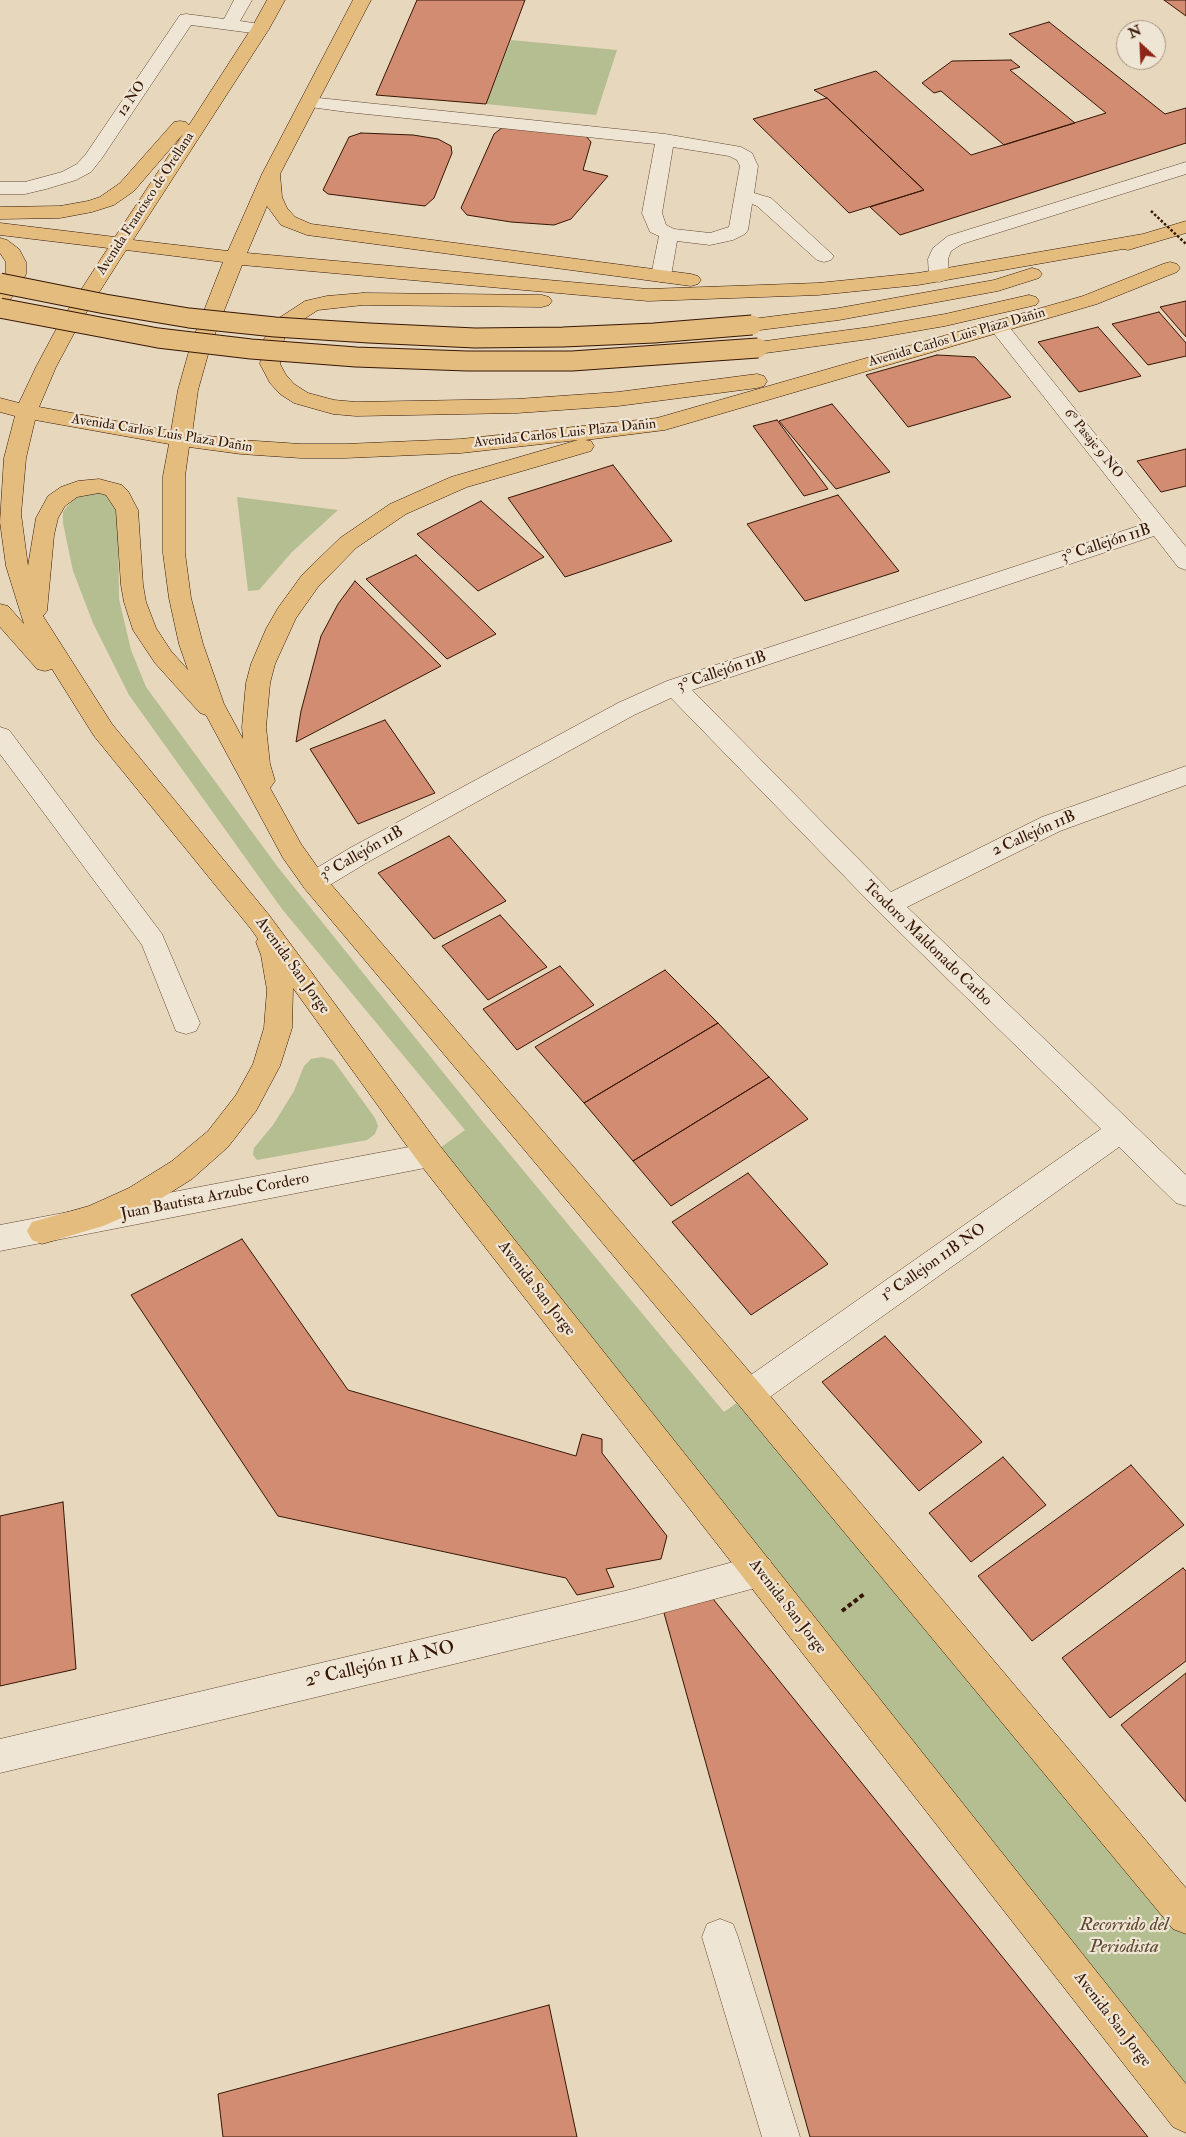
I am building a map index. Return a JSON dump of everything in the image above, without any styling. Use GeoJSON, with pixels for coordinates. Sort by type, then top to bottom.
{"type":"FeatureCollection","features":[{"type":"Feature","properties":{"kind":"main road","name":"Avenida Francisco de Orellana"},"geometry":{"type":"LineString","coordinates":[[26,412],[46,367],[69,324],[260,29],[276,0]]}},
{"type":"Feature","properties":{"kind":"main road"},"geometry":{"type":"LineString","coordinates":[[362,0],[271,174],[217,300],[201,344],[188,390],[174,476],[174,553],[180,598],[191,644],[218,717],[292,851],[314,882],[749,1394],[1186,1916]]}},
{"type":"Feature","properties":{"kind":"main road"},"geometry":{"type":"LineString","coordinates":[[0,213],[46,213],[75,210],[107,201],[118,194],[140,174],[260,29]]}},
{"type":"Feature","properties":{"kind":"main road"},"geometry":{"type":"LineString","coordinates":[[271,174],[272,197],[278,210],[288,220],[307,229],[772,291]]}},
{"type":"Feature","properties":{"kind":"main road"},"geometry":{"type":"LineString","coordinates":[[0,283],[105,304],[189,318],[275,327],[475,338],[654,333],[752,325],[839,314],[998,285],[1186,227]]}},
{"type":"Feature","properties":{"kind":"main road"},"geometry":{"type":"LineString","coordinates":[[0,228],[235,258],[648,295]]}},
{"type":"Feature","properties":{"kind":"main road"},"geometry":{"type":"LineString","coordinates":[[869,363],[715,387],[618,399],[517,406],[404,409],[356,409],[315,403],[301,398],[288,389],[277,378],[270,364],[274,340],[286,322],[312,305],[327,302],[364,299],[521,302],[869,285],[939,276],[1145,239]]}},
{"type":"Feature","properties":{"kind":"main road"},"geometry":{"type":"LineString","coordinates":[[0,244],[12,253],[16,262],[16,268],[12,285],[0,299]]}},
{"type":"Feature","properties":{"kind":"main road","name":"Avenida Carlos Luis Plaza Dañin"},"geometry":{"type":"LineString","coordinates":[[0,405],[26,412],[179,439],[241,447],[344,451],[461,446],[658,425],[1090,300],[1178,266]]}},
{"type":"Feature","properties":{"kind":"main road","name":"Avenida Carlos Luis Plaza Dañin"},"geometry":{"type":"LineString","coordinates":[[0,308],[158,338],[251,349],[356,357],[467,361],[572,361],[758,348],[870,333],[945,320],[1178,266]]}},
{"type":"Feature","properties":{"kind":"main road","name":"Avenida San Jorge"},"geometry":{"type":"LineString","coordinates":[[26,412],[15,458],[10,514],[17,566],[34,620],[103,730],[260,922],[430,1155],[1186,2114]]}},
{"type":"Feature","properties":{"kind":"main road"},"geometry":{"type":"LineString","coordinates":[[292,851],[269,800],[258,764],[254,726],[255,701],[262,664],[269,648],[286,614],[310,581],[362,532],[416,500],[482,474],[658,425]]}},
{"type":"Feature","properties":{"kind":"main road"},"geometry":{"type":"LineString","coordinates":[[34,620],[43,535],[52,508],[62,496],[78,488],[99,486],[114,490],[120,496],[127,510],[132,586],[135,602],[145,630],[180,678],[218,717]]}},
{"type":"Feature","properties":{"kind":"main road"},"geometry":{"type":"LineString","coordinates":[[0,612],[103,730]]}},
{"type":"Feature","properties":{"kind":"main road"},"geometry":{"type":"LineString","coordinates":[[42,1231],[93,1217],[139,1197],[182,1170],[218,1139],[246,1103],[266,1066],[278,1028],[280,990],[274,955],[260,922]]}},
{"type":"Feature","properties":{"kind":"street"},"geometry":{"type":"LineString","coordinates":[[229,25],[243,0]]}},
{"type":"Feature","properties":{"kind":"street","name":"12 NO"},"geometry":{"type":"LineString","coordinates":[[0,188],[25,188],[69,176],[84,168],[93,158],[190,13],[229,25],[260,29]]}},
{"type":"Feature","properties":{"kind":"street"},"geometry":{"type":"LineString","coordinates":[[311,96],[726,132]]}},
{"type":"Feature","properties":{"kind":"street"},"geometry":{"type":"LineString","coordinates":[[311,96],[347,107],[665,140],[734,150],[745,157],[748,166],[738,230],[726,236],[710,239],[669,234],[657,228],[652,213],[665,140]]}},
{"type":"Feature","properties":{"kind":"street"},"geometry":{"type":"LineString","coordinates":[[939,276],[938,258],[943,248],[955,240],[1186,168]]}},
{"type":"Feature","properties":{"kind":"street"},"geometry":{"type":"LineString","coordinates":[[744,196],[764,202],[824,256]]}},
{"type":"Feature","properties":{"kind":"street"},"geometry":{"type":"LineString","coordinates":[[661,276],[669,234]]}},
{"type":"Feature","properties":{"kind":"street","name":"6° Pasaje 9 NO"},"geometry":{"type":"LineString","coordinates":[[999,327],[1186,562]]}},
{"type":"Feature","properties":{"kind":"street","name":"3° Callejón 11B"},"geometry":{"type":"LineString","coordinates":[[314,882],[359,855],[626,709],[675,687],[1158,526]]}},
{"type":"Feature","properties":{"kind":"street","name":"Teodoro Maldonado Carbo"},"geometry":{"type":"LineString","coordinates":[[675,687],[705,720],[888,905],[1186,1194]]}},
{"type":"Feature","properties":{"kind":"street"},"geometry":{"type":"LineString","coordinates":[[0,736],[153,941],[186,1024]]}},
{"type":"Feature","properties":{"kind":"street","name":"2 Callejón 11B"},"geometry":{"type":"LineString","coordinates":[[888,905],[1051,824],[1186,775]]}},
{"type":"Feature","properties":{"kind":"street","name":"1° Callejon 11B NO"},"geometry":{"type":"LineString","coordinates":[[749,1394],[1120,1131]]}},
{"type":"Feature","properties":{"kind":"street","name":"Juan Bautista Arzube Cordero"},"geometry":{"type":"LineString","coordinates":[[0,1238],[430,1155]]}},
{"type":"Feature","properties":{"kind":"street","name":"2° Callejón 11 A NO"},"geometry":{"type":"LineString","coordinates":[[0,1756],[623,1607],[759,1571]]}},
{"type":"Feature","properties":{"kind":"street"},"geometry":{"type":"LineString","coordinates":[[720,1937],[781,2137]]}},
{"type":"Feature","properties":{"kind":"path"},"geometry":{"type":"LineString","coordinates":[[1151,211],[1186,244]]}},
{"type":"Feature","properties":{"kind":"green space"},"geometry":{"type":"Polygon","coordinates":[[[511,40],[617,50],[596,115],[486,104],[511,40]]]}},
{"type":"Feature","properties":{"kind":"green space","name":"Recorrido del Periodista"},"geometry":{"type":"Polygon","coordinates":[[[99,491],[107,494],[118,511],[119,599],[131,650],[146,687],[277,866],[483,1122],[724,1412],[749,1394],[1186,1916],[1186,2114],[430,1155],[465,1130],[282,909],[129,695],[93,623],[73,571],[63,523],[63,512],[74,498],[99,491]]]}},
{"type":"Feature","properties":{"kind":"green space"},"geometry":{"type":"Polygon","coordinates":[[[237,497],[338,510],[292,552],[259,590],[248,591],[237,497]]]}},
{"type":"Feature","properties":{"kind":"green space"},"geometry":{"type":"Polygon","coordinates":[[[322,1057],[333,1060],[375,1118],[378,1126],[375,1134],[367,1140],[257,1160],[253,1155],[254,1148],[273,1125],[294,1091],[304,1066],[311,1059],[322,1057]]]}},
{"type":"Feature","properties":{"kind":"building"},"geometry":{"type":"Polygon","coordinates":[[[417,0],[525,0],[486,104],[376,95],[417,0]]]}},
{"type":"Feature","properties":{"kind":"building"},"geometry":{"type":"Polygon","coordinates":[[[1164,0],[1186,0],[1186,16],[1164,0]]]}},
{"type":"Feature","properties":{"kind":"building"},"geometry":{"type":"Polygon","coordinates":[[[1049,22],[1165,114],[1186,108],[1186,143],[900,235],[870,207],[924,190],[827,98],[814,90],[876,71],[971,155],[1106,113],[1009,34],[1049,22]]]}},
{"type":"Feature","properties":{"kind":"building"},"geometry":{"type":"Polygon","coordinates":[[[1011,60],[1020,67],[1010,70],[1075,123],[1004,145],[941,91],[934,93],[922,83],[952,61],[1011,60]]]}},
{"type":"Feature","properties":{"kind":"building"},"geometry":{"type":"Polygon","coordinates":[[[827,98],[924,190],[849,213],[753,119],[827,98]]]}},
{"type":"Feature","properties":{"kind":"building"},"geometry":{"type":"Polygon","coordinates":[[[503,127],[586,136],[591,142],[583,170],[608,176],[571,219],[554,225],[511,222],[467,215],[461,208],[494,134],[503,127]]]}},
{"type":"Feature","properties":{"kind":"building"},"geometry":{"type":"Polygon","coordinates":[[[361,133],[413,135],[438,139],[451,146],[452,153],[434,198],[425,206],[328,194],[323,190],[349,137],[361,133]]]}},
{"type":"Feature","properties":{"kind":"building"},"geometry":{"type":"Polygon","coordinates":[[[1186,301],[1186,337],[1160,307],[1186,301]]]}},
{"type":"Feature","properties":{"kind":"building"},"geometry":{"type":"Polygon","coordinates":[[[1159,312],[1186,343],[1186,356],[1148,365],[1112,324],[1159,312]]]}},
{"type":"Feature","properties":{"kind":"building"},"geometry":{"type":"Polygon","coordinates":[[[1098,327],[1141,376],[1079,392],[1038,342],[1098,327]]]}},
{"type":"Feature","properties":{"kind":"building"},"geometry":{"type":"Polygon","coordinates":[[[937,355],[975,357],[1011,397],[908,427],[866,375],[937,355]]]}},
{"type":"Feature","properties":{"kind":"building"},"geometry":{"type":"Polygon","coordinates":[[[832,404],[890,472],[836,489],[779,421],[832,404]]]}},
{"type":"Feature","properties":{"kind":"building"},"geometry":{"type":"Polygon","coordinates":[[[777,420],[828,489],[804,496],[753,426],[777,420]]]}},
{"type":"Feature","properties":{"kind":"building"},"geometry":{"type":"Polygon","coordinates":[[[1186,449],[1186,486],[1161,492],[1137,461],[1186,449]]]}},
{"type":"Feature","properties":{"kind":"building"},"geometry":{"type":"Polygon","coordinates":[[[613,465],[672,541],[565,577],[508,498],[613,465]]]}},
{"type":"Feature","properties":{"kind":"building"},"geometry":{"type":"Polygon","coordinates":[[[838,495],[899,571],[805,601],[747,524],[838,495]]]}},
{"type":"Feature","properties":{"kind":"building"},"geometry":{"type":"Polygon","coordinates":[[[481,501],[544,557],[478,591],[417,534],[481,501]]]}},
{"type":"Feature","properties":{"kind":"building"},"geometry":{"type":"Polygon","coordinates":[[[416,555],[496,634],[447,659],[366,579],[416,555]]]}},
{"type":"Feature","properties":{"kind":"building"},"geometry":{"type":"Polygon","coordinates":[[[355,581],[441,666],[296,742],[301,711],[321,636],[338,604],[355,581]]]}},
{"type":"Feature","properties":{"kind":"building"},"geometry":{"type":"Polygon","coordinates":[[[385,720],[435,793],[358,824],[310,749],[385,720]]]}},
{"type":"Feature","properties":{"kind":"building"},"geometry":{"type":"Polygon","coordinates":[[[449,836],[506,901],[434,939],[378,873],[449,836]]]}},
{"type":"Feature","properties":{"kind":"building"},"geometry":{"type":"Polygon","coordinates":[[[500,915],[547,967],[488,1000],[442,946],[500,915]]]}},
{"type":"Feature","properties":{"kind":"building"},"geometry":{"type":"Polygon","coordinates":[[[560,966],[594,1005],[517,1050],[483,1009],[560,966]]]}},
{"type":"Feature","properties":{"kind":"building"},"geometry":{"type":"Polygon","coordinates":[[[665,970],[718,1023],[584,1103],[535,1047],[665,970]]]}},
{"type":"Feature","properties":{"kind":"building"},"geometry":{"type":"Polygon","coordinates":[[[718,1023],[769,1077],[633,1161],[584,1103],[718,1023]]]}},
{"type":"Feature","properties":{"kind":"building"},"geometry":{"type":"Polygon","coordinates":[[[769,1077],[808,1119],[671,1206],[633,1161],[769,1077]]]}},
{"type":"Feature","properties":{"kind":"building"},"geometry":{"type":"Polygon","coordinates":[[[748,1173],[828,1264],[751,1315],[672,1222],[748,1173]]]}},
{"type":"Feature","properties":{"kind":"building"},"geometry":{"type":"Polygon","coordinates":[[[242,1239],[348,1390],[576,1456],[582,1434],[602,1439],[602,1453],[667,1536],[661,1559],[606,1569],[614,1587],[577,1595],[566,1578],[278,1516],[131,1295],[242,1239]]]}},
{"type":"Feature","properties":{"kind":"building"},"geometry":{"type":"Polygon","coordinates":[[[885,1336],[982,1442],[919,1491],[822,1382],[885,1336]]]}},
{"type":"Feature","properties":{"kind":"building"},"geometry":{"type":"Polygon","coordinates":[[[1003,1457],[1046,1505],[971,1562],[929,1513],[1003,1457]]]}},
{"type":"Feature","properties":{"kind":"building"},"geometry":{"type":"Polygon","coordinates":[[[1131,1465],[1184,1525],[1032,1641],[978,1576],[1131,1465]]]}},
{"type":"Feature","properties":{"kind":"building"},"geometry":{"type":"Polygon","coordinates":[[[63,1502],[76,1669],[0,1686],[0,1516],[63,1502]]]}},
{"type":"Feature","properties":{"kind":"building"},"geometry":{"type":"Polygon","coordinates":[[[1183,1568],[1186,1571],[1186,1661],[1110,1718],[1062,1658],[1183,1568]]]}},
{"type":"Feature","properties":{"kind":"building"},"geometry":{"type":"Polygon","coordinates":[[[709,1594],[1148,2137],[810,2137],[664,1613],[709,1594]]]}},
{"type":"Feature","properties":{"kind":"building"},"geometry":{"type":"Polygon","coordinates":[[[1186,1673],[1186,1802],[1121,1725],[1186,1673]]]}},
{"type":"Feature","properties":{"kind":"building"},"geometry":{"type":"Polygon","coordinates":[[[549,2005],[577,2137],[223,2137],[218,2094],[549,2005]]]}}]}
